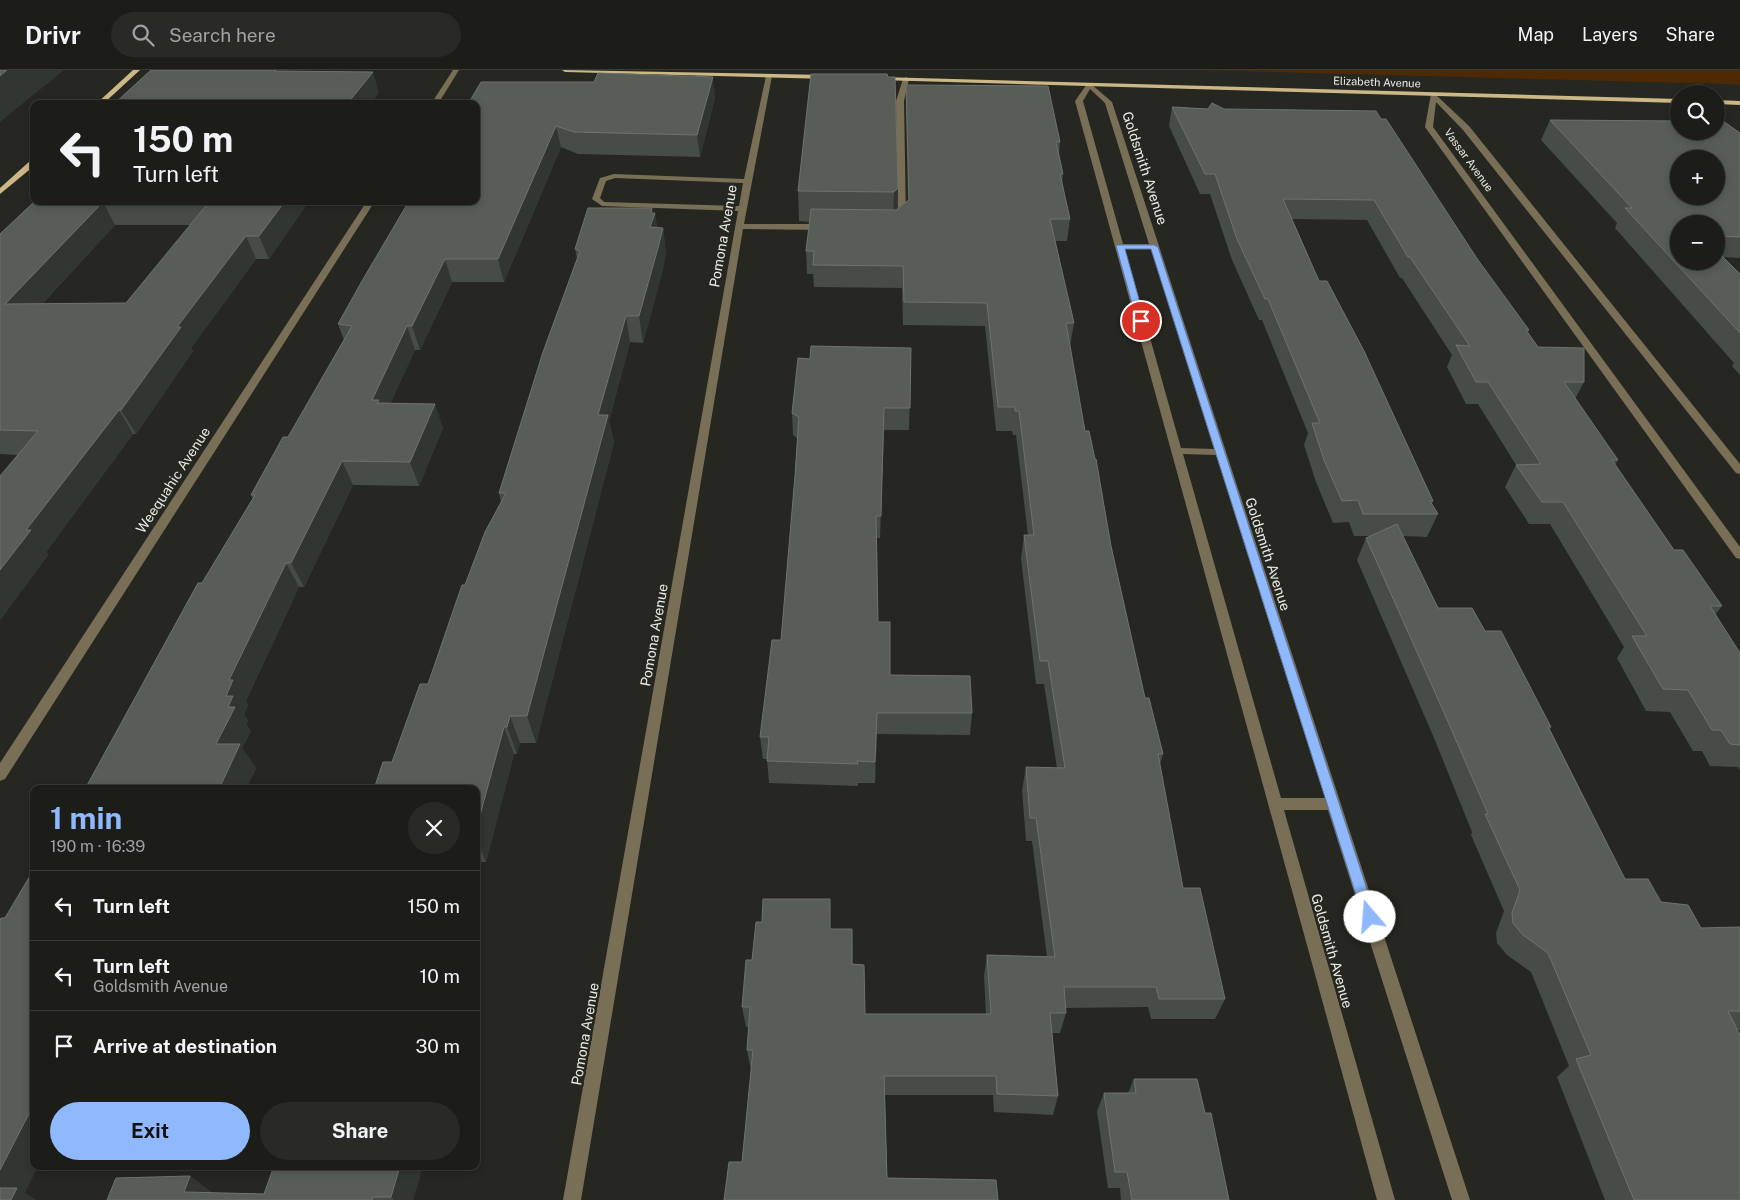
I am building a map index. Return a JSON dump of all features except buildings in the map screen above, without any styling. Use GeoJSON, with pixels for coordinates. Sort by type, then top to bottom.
{"type":"FeatureCollection","features":[{"type":"Feature","properties":{"kind":"main road"},"geometry":{"type":"LineString","coordinates":[[103,100],[137,70]]}},
{"type":"Feature","properties":{"kind":"main road"},"geometry":{"type":"LineString","coordinates":[[565,70],[837,78]]}},
{"type":"Feature","properties":{"kind":"main road","name":"Elizabeth Avenue"},"geometry":{"type":"LineString","coordinates":[[876,78],[1670,102]]}},
{"type":"Feature","properties":{"kind":"main road"},"geometry":{"type":"LineString","coordinates":[[1725,102],[1740,103]]}},
{"type":"Feature","properties":{"kind":"main road"},"geometry":{"type":"LineString","coordinates":[[0,192],[30,166]]}},
{"type":"Feature","properties":{"kind":"street"},"geometry":{"type":"LineString","coordinates":[[437,100],[456,70]]}},
{"type":"Feature","properties":{"kind":"street","name":"Pomona Avenue"},"geometry":{"type":"LineString","coordinates":[[572,1200],[747,181],[769,76]]}},
{"type":"Feature","properties":{"kind":"street"},"geometry":{"type":"LineString","coordinates":[[896,227],[903,220],[900,101],[906,79]]}},
{"type":"Feature","properties":{"kind":"street","name":"Goldsmith Avenue"},"geometry":{"type":"LineString","coordinates":[[1386,1200],[1079,101],[1089,85],[1108,102],[1461,1200]]}},
{"type":"Feature","properties":{"kind":"street","name":"Vassar Avenue"},"geometry":{"type":"LineString","coordinates":[[1433,95],[1466,128],[1740,471]]}},
{"type":"Feature","properties":{"kind":"street","name":"Vassar Avenue"},"geometry":{"type":"LineString","coordinates":[[1433,95],[1429,127],[1740,556]]}},
{"type":"Feature","properties":{"kind":"street"},"geometry":{"type":"LineString","coordinates":[[743,209],[602,204],[596,199],[602,180],[614,176],[747,181]]}},
{"type":"Feature","properties":{"kind":"street","name":"Weequahic Avenue"},"geometry":{"type":"LineString","coordinates":[[0,775],[368,205]]}},
{"type":"Feature","properties":{"kind":"street"},"geometry":{"type":"LineString","coordinates":[[740,226],[832,226]]}},
{"type":"Feature","properties":{"kind":"street"},"geometry":{"type":"LineString","coordinates":[[1120,246],[1154,247]]}},
{"type":"Feature","properties":{"kind":"street"},"geometry":{"type":"LineString","coordinates":[[1177,451],[1220,452]]}},
{"type":"Feature","properties":{"kind":"street"},"geometry":{"type":"LineString","coordinates":[[1276,804],[1333,804]]}},
{"type":"Feature","properties":{"kind":"shaded area"},"geometry":{"type":"Polygon","coordinates":[[[1191,70],[1740,70],[1740,85],[1726,84],[1191,70]]]}},
{"type":"Feature","properties":{"kind":"route"},"geometry":{"type":"LineString","coordinates":[[1141,321],[1120,246],[1154,247],[1370,917]]}}]}
